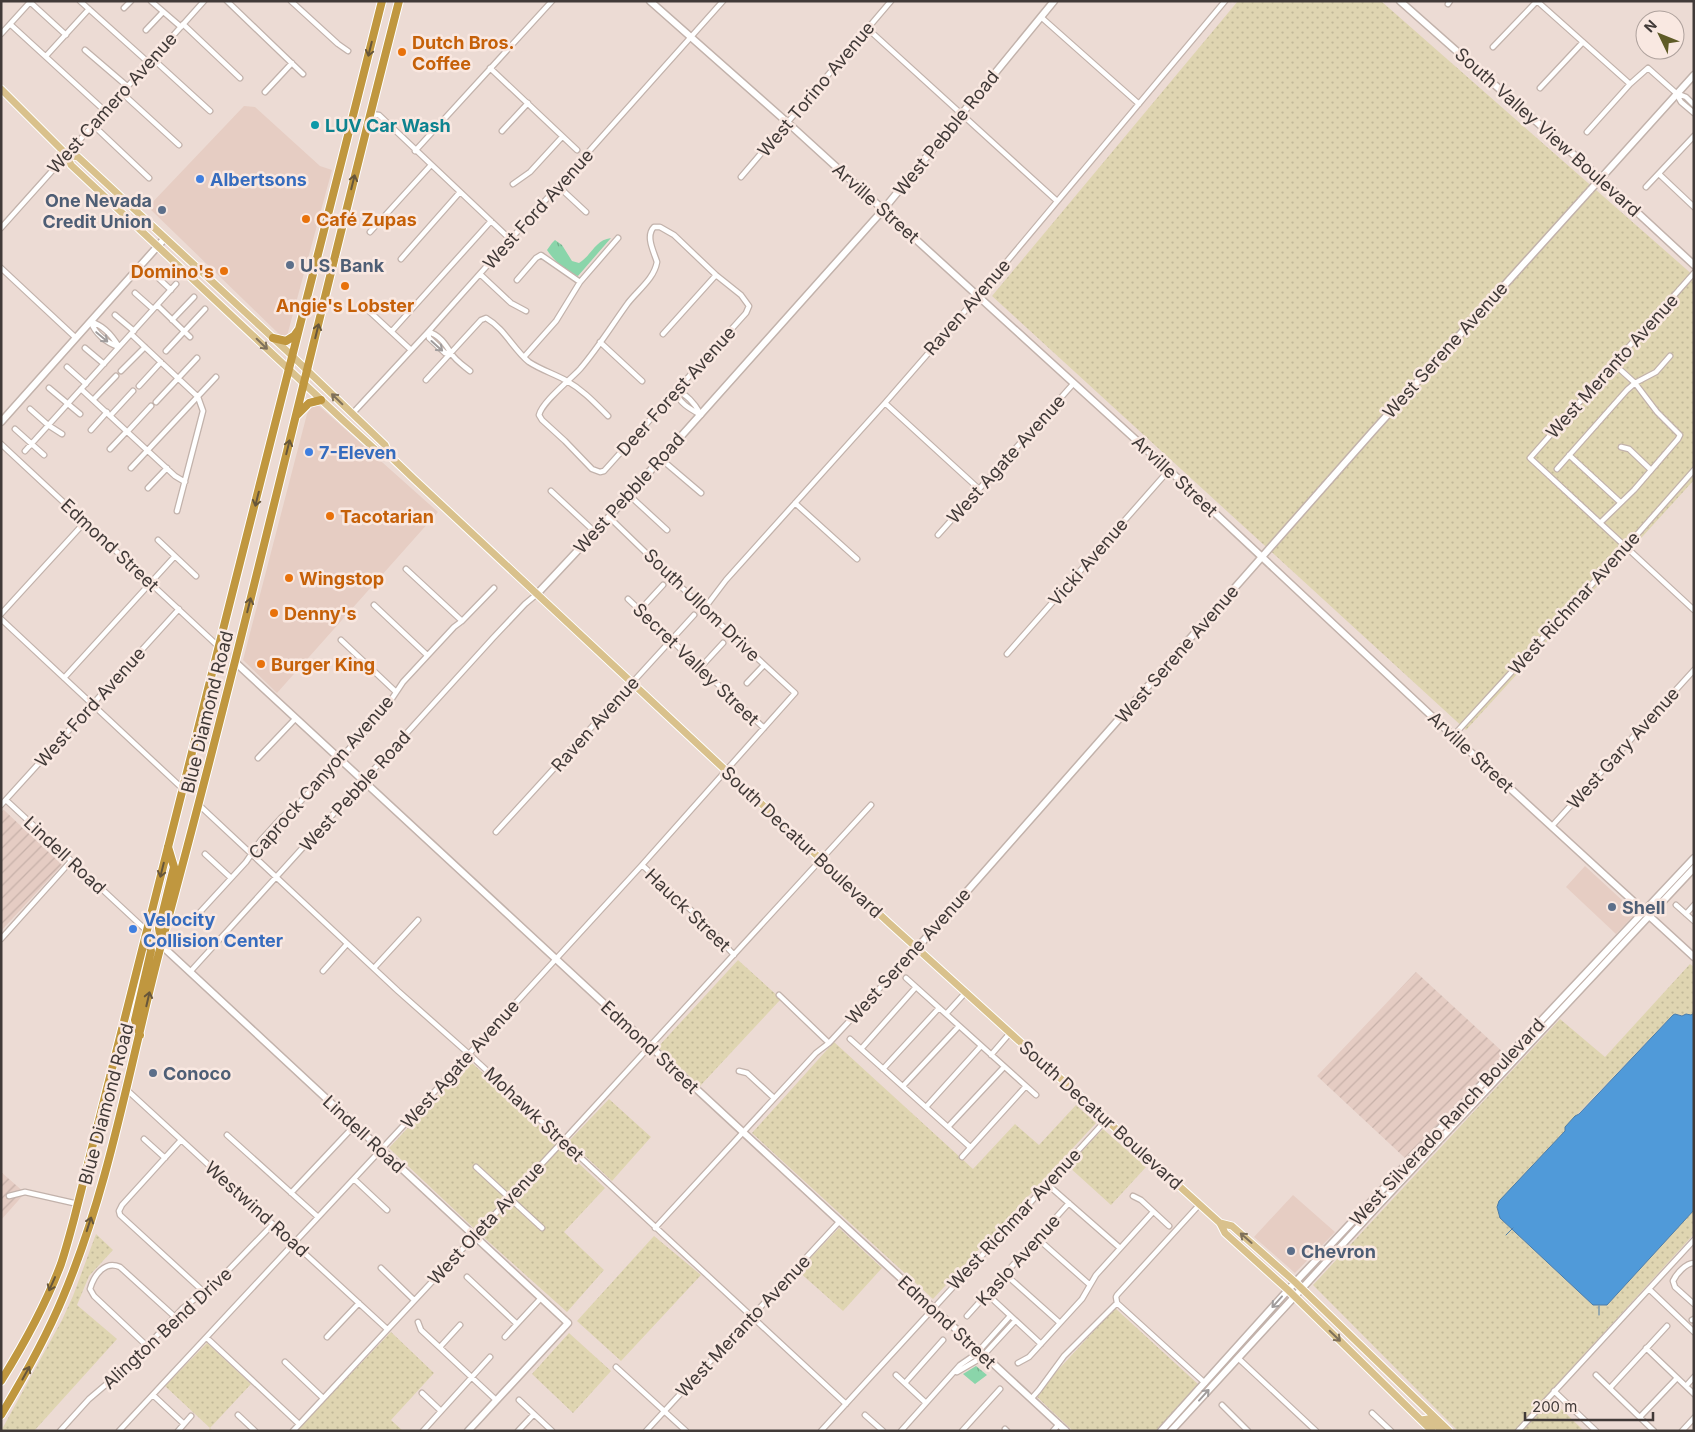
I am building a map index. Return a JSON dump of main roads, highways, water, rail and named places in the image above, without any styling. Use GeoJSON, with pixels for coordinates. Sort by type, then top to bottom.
{"type":"FeatureCollection","features":[{"type":"Feature","properties":{"kind":"highway","name":"Blue Diamond Road"},"geometry":{"type":"LineString","coordinates":[[1,1381],[51,1287],[78,1204],[382,1]]}},
{"type":"Feature","properties":{"kind":"highway","name":"Blue Diamond Road"},"geometry":{"type":"LineString","coordinates":[[1,1415],[26,1373],[48,1330],[76,1264],[94,1211],[127,1090],[161,945],[199,805],[399,1]]}},
{"type":"Feature","properties":{"kind":"highway"},"geometry":{"type":"LineString","coordinates":[[272,338],[286,341],[294,336],[300,328]]}},
{"type":"Feature","properties":{"kind":"highway"},"geometry":{"type":"LineString","coordinates":[[296,416],[309,403],[321,400]]}},
{"type":"Feature","properties":{"kind":"highway"},"geometry":{"type":"LineString","coordinates":[[161,945],[159,928],[174,866],[168,847]]}},
{"type":"Feature","properties":{"kind":"highway"},"geometry":{"type":"LineString","coordinates":[[140,1035],[134,1020],[151,951],[147,931]]}},
{"type":"Feature","properties":{"kind":"main road","name":"South Decatur Boulevard"},"geometry":{"type":"LineString","coordinates":[[1,89],[66,154],[70,165],[379,453],[389,455]]}},
{"type":"Feature","properties":{"kind":"main road","name":"South Decatur Boulevard"},"geometry":{"type":"LineString","coordinates":[[66,154],[78,157],[293,357],[384,445],[389,455],[821,860],[1200,1204],[1220,1223],[1226,1233],[1288,1290],[1432,1431]]}},
{"type":"Feature","properties":{"kind":"main road","name":"South Decatur Boulevard"},"geometry":{"type":"LineString","coordinates":[[1220,1223],[1232,1226],[1302,1288],[1449,1431]]}},
{"type":"Feature","properties":{"kind":"main road"},"geometry":{"type":"LineString","coordinates":[[1421,1420],[1428,1419],[1443,1431]]}},
{"type":"Feature","properties":{"kind":"water"},"geometry":{"type":"Polygon","coordinates":[[[1694,1013],[1694,1210],[1607,1305],[1593,1305],[1500,1218],[1497,1207],[1499,1201],[1565,1131],[1565,1127],[1575,1116],[1673,1015],[1682,1016],[1694,1013]]]}},
{"type":"Feature","properties":{"kind":"waterway"},"geometry":{"type":"LineString","coordinates":[[1506,1235],[1513,1228]]}},
{"type":"Feature","properties":{"kind":"waterway"},"geometry":{"type":"LineString","coordinates":[[1599,1306],[1599,1315]]}},
{"type":"Feature","properties":{"kind":"place","name":"Dutch Bros. Coffee"},"geometry":{"type":"Point","coordinates":[402,52]}},
{"type":"Feature","properties":{"kind":"place","name":"LUV Car Wash"},"geometry":{"type":"Point","coordinates":[315,125]}},
{"type":"Feature","properties":{"kind":"place","name":"Albertsons"},"geometry":{"type":"Point","coordinates":[200,179]}},
{"type":"Feature","properties":{"kind":"place","name":"One Nevada Credit Union"},"geometry":{"type":"Point","coordinates":[162,210]}},
{"type":"Feature","properties":{"kind":"place","name":"Café Zupas"},"geometry":{"type":"Point","coordinates":[306,219]}},
{"type":"Feature","properties":{"kind":"place","name":"U.S. Bank"},"geometry":{"type":"Point","coordinates":[290,265]}},
{"type":"Feature","properties":{"kind":"place","name":"Domino's"},"geometry":{"type":"Point","coordinates":[224,271]}},
{"type":"Feature","properties":{"kind":"place","name":"Angie's Lobster"},"geometry":{"type":"Point","coordinates":[345,286]}},
{"type":"Feature","properties":{"kind":"place","name":"7-Eleven"},"geometry":{"type":"Point","coordinates":[309,452]}},
{"type":"Feature","properties":{"kind":"place","name":"Tacotarian"},"geometry":{"type":"Point","coordinates":[330,516]}},
{"type":"Feature","properties":{"kind":"place","name":"Wingstop"},"geometry":{"type":"Point","coordinates":[289,578]}},
{"type":"Feature","properties":{"kind":"place","name":"Denny's"},"geometry":{"type":"Point","coordinates":[274,613]}},
{"type":"Feature","properties":{"kind":"place","name":"Burger King"},"geometry":{"type":"Point","coordinates":[261,664]}},
{"type":"Feature","properties":{"kind":"place","name":"Shell"},"geometry":{"type":"Point","coordinates":[1612,907]}},
{"type":"Feature","properties":{"kind":"place","name":"Velocity Collision Center"},"geometry":{"type":"Point","coordinates":[133,929]}},
{"type":"Feature","properties":{"kind":"place","name":"Conoco"},"geometry":{"type":"Point","coordinates":[153,1073]}},
{"type":"Feature","properties":{"kind":"place","name":"Chevron"},"geometry":{"type":"Point","coordinates":[1291,1251]}}]}
